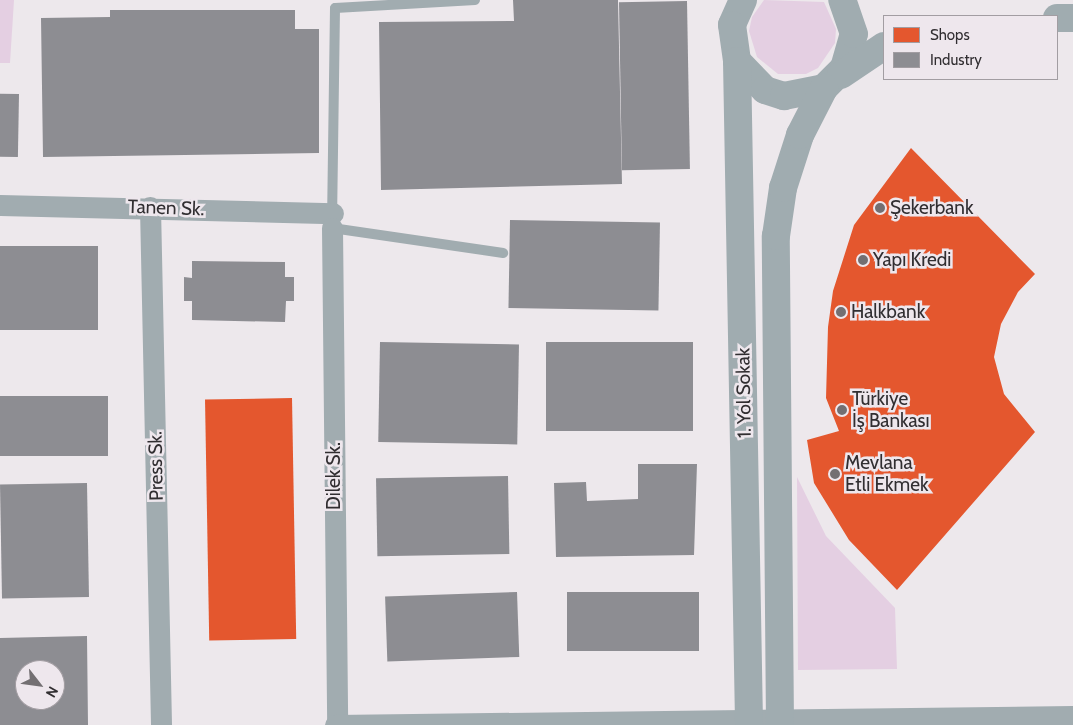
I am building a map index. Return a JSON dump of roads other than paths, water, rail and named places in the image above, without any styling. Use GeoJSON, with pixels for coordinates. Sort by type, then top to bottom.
{"type":"FeatureCollection","features":[{"type":"Feature","properties":{"kind":"main road","name":"1. Yol Sokak"},"geometry":{"type":"LineString","coordinates":[[743,0],[732,25],[737,61],[749,722]]}},
{"type":"Feature","properties":{"kind":"main road","name":"1. Yol Sokak"},"geometry":{"type":"LineString","coordinates":[[780,721],[776,236],[783,188],[797,144],[829,84],[851,54],[854,34],[842,0]]}},
{"type":"Feature","properties":{"kind":"main road"},"geometry":{"type":"LineString","coordinates":[[1058,18],[1073,18]]}},
{"type":"Feature","properties":{"kind":"main road"},"geometry":{"type":"LineString","coordinates":[[737,61],[765,90],[784,96],[829,84],[883,47]]}},
{"type":"Feature","properties":{"kind":"street","name":"Tanen Sk."},"geometry":{"type":"LineString","coordinates":[[0,205],[150,207],[333,221]]}},
{"type":"Feature","properties":{"kind":"street","name":"Press Sk."},"geometry":{"type":"LineString","coordinates":[[150,207],[161,725]]}},
{"type":"Feature","properties":{"kind":"street","name":"Dilek Sk."},"geometry":{"type":"LineString","coordinates":[[333,221],[336,725]]}},
{"type":"Feature","properties":{"kind":"street"},"geometry":{"type":"LineString","coordinates":[[336,725],[749,722],[1073,716]]}},
{"type":"Feature","properties":{"kind":"street"},"geometry":{"type":"LineString","coordinates":[[914,725],[955,717]]}},
{"type":"Feature","properties":{"kind":"lane"},"geometry":{"type":"LineString","coordinates":[[475,0],[335,8],[333,221],[503,253]]}},
{"type":"Feature","properties":{"kind":"place","name":"Şekerbank"},"geometry":{"type":"Point","coordinates":[880,208]}},
{"type":"Feature","properties":{"kind":"place","name":"Yapı Kredi"},"geometry":{"type":"Point","coordinates":[863,260]}},
{"type":"Feature","properties":{"kind":"place","name":"Halkbank"},"geometry":{"type":"Point","coordinates":[841,312]}},
{"type":"Feature","properties":{"kind":"place","name":"Türkiye İş Bankası"},"geometry":{"type":"Point","coordinates":[842,410]}},
{"type":"Feature","properties":{"kind":"place","name":"Mevlana Etli Ekmek"},"geometry":{"type":"Point","coordinates":[835,474]}}]}
